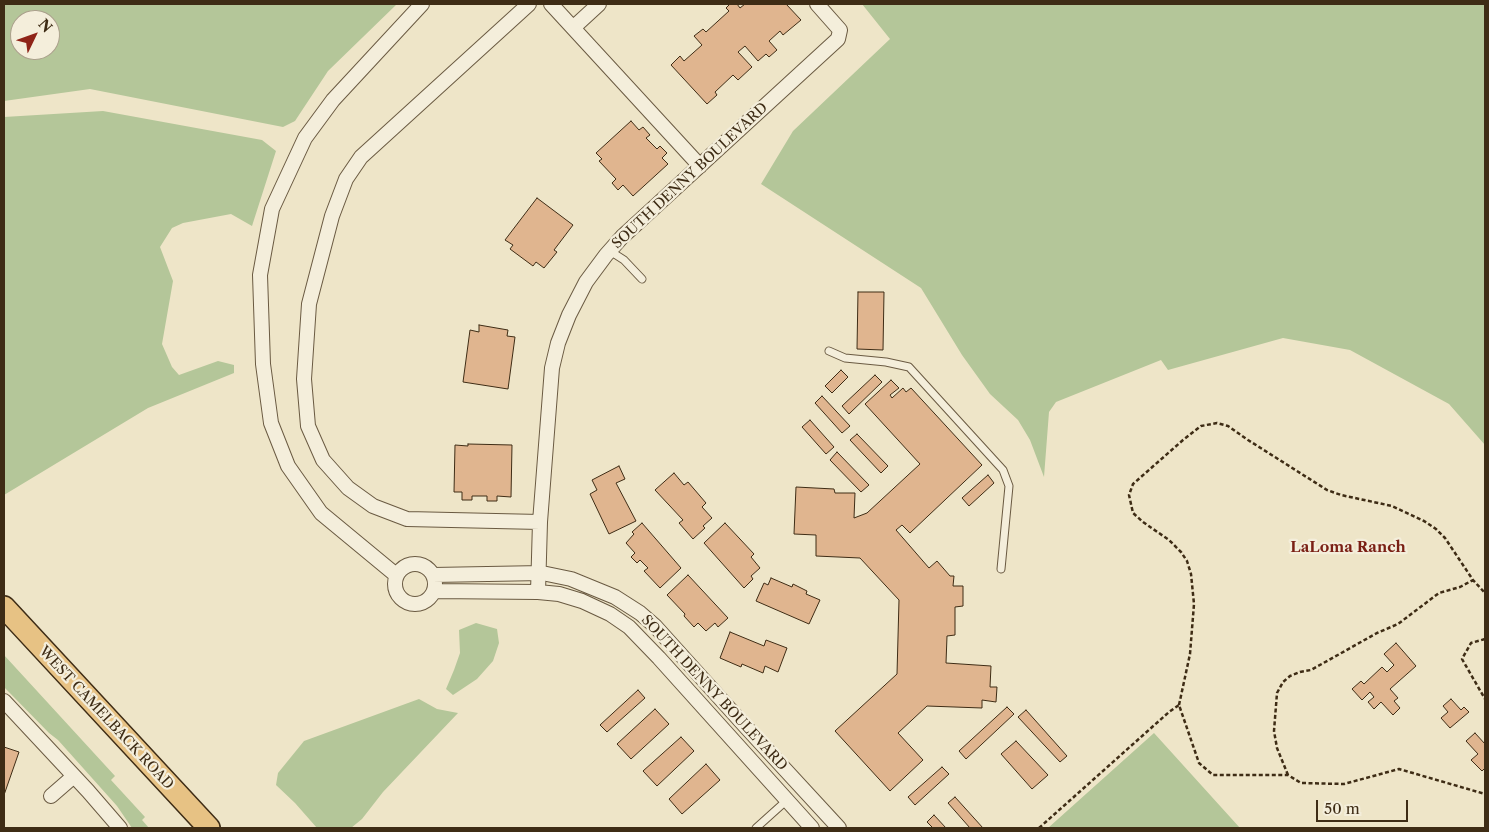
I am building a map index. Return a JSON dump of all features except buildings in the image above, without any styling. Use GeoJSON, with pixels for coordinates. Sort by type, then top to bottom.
{"type":"FeatureCollection","features":[{"type":"Feature","properties":{"kind":"main road","name":"WEST CAMELBACK ROAD"},"geometry":{"type":"LineString","coordinates":[[4,607],[209,828]]}},
{"type":"Feature","properties":{"kind":"street"},"geometry":{"type":"LineString","coordinates":[[396,575],[321,513],[288,466],[271,423],[263,364],[260,275],[272,209],[304,138],[333,100],[422,4]]}},
{"type":"Feature","properties":{"kind":"street"},"geometry":{"type":"LineString","coordinates":[[529,4],[361,157],[346,179],[332,216],[309,304],[304,379],[308,426],[323,460],[348,488],[372,506],[407,519],[540,522]]}},
{"type":"Feature","properties":{"kind":"street"},"geometry":{"type":"LineString","coordinates":[[551,4],[700,166]]}},
{"type":"Feature","properties":{"kind":"street"},"geometry":{"type":"LineString","coordinates":[[574,27],[599,4]]}},
{"type":"Feature","properties":{"kind":"street","name":"SOUTH DENNY BOULEVARD"},"geometry":{"type":"LineString","coordinates":[[538,592],[540,522],[548,400],[552,368],[558,343],[586,282],[622,237],[838,39],[840,30],[817,4]]}},
{"type":"Feature","properties":{"kind":"street"},"geometry":{"type":"LineString","coordinates":[[414,563],[427,567],[433,575],[434,591],[425,602],[419,604],[406,602],[397,593],[395,587],[396,575],[403,567],[414,563]]}},
{"type":"Feature","properties":{"kind":"street","name":"SOUTH DENNY BOULEVARD"},"geometry":{"type":"LineString","coordinates":[[433,575],[539,573],[571,579],[615,597],[640,613],[655,626],[839,828]]}},
{"type":"Feature","properties":{"kind":"street","name":"SOUTH DENNY BOULEVARD"},"geometry":{"type":"LineString","coordinates":[[434,591],[559,594],[582,601],[610,614],[630,627],[660,658],[812,828]]}},
{"type":"Feature","properties":{"kind":"street"},"geometry":{"type":"LineString","coordinates":[[4,700],[120,828]]}},
{"type":"Feature","properties":{"kind":"street"},"geometry":{"type":"LineString","coordinates":[[51,796],[74,776]]}},
{"type":"Feature","properties":{"kind":"street"},"geometry":{"type":"LineString","coordinates":[[786,801],[801,787]]}},
{"type":"Feature","properties":{"kind":"lane"},"geometry":{"type":"LineString","coordinates":[[610,251],[624,260],[642,280]]}},
{"type":"Feature","properties":{"kind":"lane"},"geometry":{"type":"LineString","coordinates":[[829,351],[845,358],[886,362],[909,367],[1003,470],[1008,486],[1001,569]]}},
{"type":"Feature","properties":{"kind":"lane"},"geometry":{"type":"LineString","coordinates":[[756,828],[786,801]]}},
{"type":"Feature","properties":{"kind":"path"},"geometry":{"type":"LineString","coordinates":[[1485,593],[1473,580],[1445,538],[1424,521],[1392,506],[1341,496],[1327,490],[1228,426],[1217,423],[1201,426],[1133,484],[1129,495],[1133,513],[1169,540],[1188,561],[1194,604],[1190,654],[1179,705],[1199,763],[1213,775],[1288,775],[1301,783],[1344,784],[1399,769],[1485,794]]}},
{"type":"Feature","properties":{"kind":"path"},"geometry":{"type":"LineString","coordinates":[[1288,775],[1277,748],[1274,730],[1277,693],[1283,682],[1290,676],[1311,670],[1377,633],[1398,624],[1439,594],[1460,587],[1473,580]]}},
{"type":"Feature","properties":{"kind":"path"},"geometry":{"type":"LineString","coordinates":[[1485,639],[1470,644],[1462,659],[1485,699]]}},
{"type":"Feature","properties":{"kind":"path"},"geometry":{"type":"LineString","coordinates":[[1039,828],[1168,712],[1179,705]]}},
{"type":"Feature","properties":{"kind":"green space"},"geometry":{"type":"Polygon","coordinates":[[[4,4],[397,4],[328,71],[295,121],[283,127],[90,89],[4,101],[4,4]]]}},
{"type":"Feature","properties":{"kind":"green space"},"geometry":{"type":"Polygon","coordinates":[[[862,4],[1485,4],[1485,445],[1449,404],[1350,350],[1283,338],[1168,370],[1161,360],[1056,402],[1049,412],[1044,477],[1030,440],[1018,420],[990,394],[962,355],[921,288],[761,184],[793,131],[890,39],[862,4]]]}},
{"type":"Feature","properties":{"kind":"green space"},"geometry":{"type":"Polygon","coordinates":[[[103,111],[262,140],[276,151],[252,226],[231,214],[183,223],[172,228],[160,247],[173,281],[162,344],[172,367],[179,375],[218,361],[234,365],[234,373],[148,408],[4,495],[4,117],[103,111]]]}},
{"type":"Feature","properties":{"kind":"green space"},"geometry":{"type":"Polygon","coordinates":[[[476,623],[497,629],[499,643],[493,661],[477,679],[453,695],[446,689],[460,653],[459,630],[476,623]]]}},
{"type":"Feature","properties":{"kind":"green space"},"geometry":{"type":"Polygon","coordinates":[[[4,655],[115,776],[111,780],[145,817],[142,820],[149,828],[132,828],[117,806],[58,740],[4,687],[4,655]]]}},
{"type":"Feature","properties":{"kind":"green space"},"geometry":{"type":"Polygon","coordinates":[[[419,699],[437,709],[458,713],[383,792],[362,819],[351,828],[317,828],[276,785],[278,773],[304,741],[419,699]]]}},
{"type":"Feature","properties":{"kind":"green space"},"geometry":{"type":"Polygon","coordinates":[[[1154,733],[1240,828],[1048,828],[1154,733]]]}},
{"type":"Feature","properties":{"kind":"district","name":"LaLoma Ranch"},"geometry":{"type":"Point","coordinates":[1348,548]}}]}
